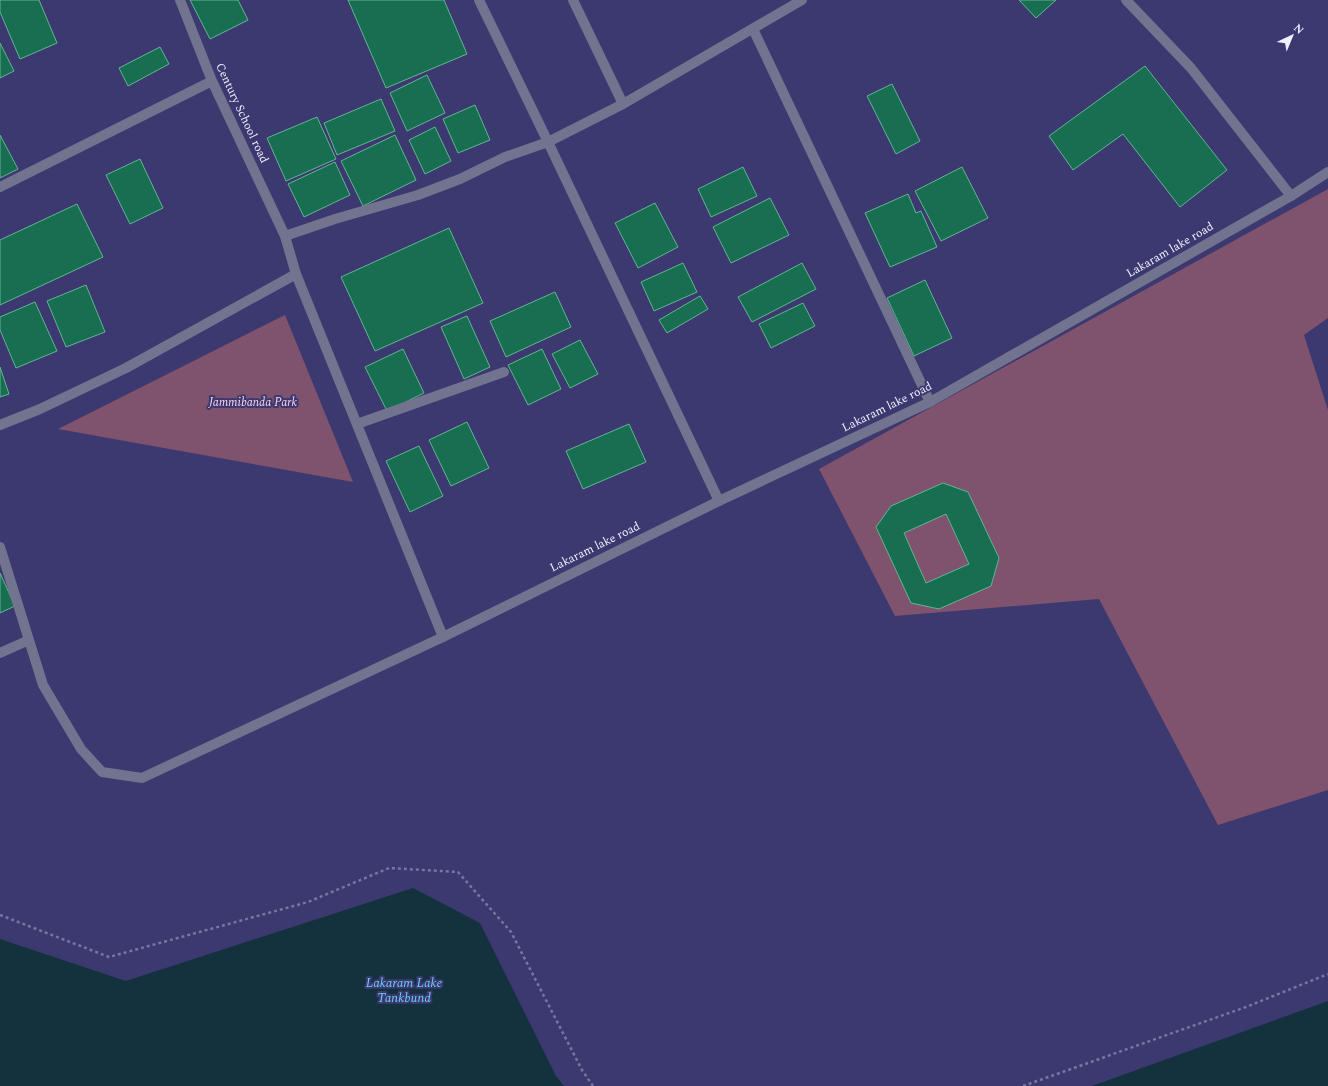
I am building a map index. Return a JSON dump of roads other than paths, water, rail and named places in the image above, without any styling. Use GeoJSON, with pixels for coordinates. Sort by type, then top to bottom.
{"type":"FeatureCollection","features":[{"type":"Feature","properties":{"kind":"street","name":"Century School road"},"geometry":{"type":"LineString","coordinates":[[180,0],[212,81],[285,236],[296,274],[443,637]]}},
{"type":"Feature","properties":{"kind":"street"},"geometry":{"type":"LineString","coordinates":[[478,0],[548,142],[719,502]]}},
{"type":"Feature","properties":{"kind":"street"},"geometry":{"type":"LineString","coordinates":[[573,0],[623,104]]}},
{"type":"Feature","properties":{"kind":"street"},"geometry":{"type":"LineString","coordinates":[[285,236],[334,219],[418,195],[460,179],[505,157],[548,142],[623,104],[802,0]]}},
{"type":"Feature","properties":{"kind":"street"},"geometry":{"type":"LineString","coordinates":[[1126,0],[1191,68],[1291,196]]}},
{"type":"Feature","properties":{"kind":"street"},"geometry":{"type":"LineString","coordinates":[[753,29],[930,402]]}},
{"type":"Feature","properties":{"kind":"street"},"geometry":{"type":"LineString","coordinates":[[0,187],[212,81]]}},
{"type":"Feature","properties":{"kind":"street","name":"Lakaram lake road"},"geometry":{"type":"LineString","coordinates":[[0,547],[43,685],[81,749],[102,772],[142,778],[443,637],[719,502],[930,402],[1291,196],[1328,172]]}},
{"type":"Feature","properties":{"kind":"street"},"geometry":{"type":"LineString","coordinates":[[0,425],[126,368],[296,274]]}},
{"type":"Feature","properties":{"kind":"street"},"geometry":{"type":"LineString","coordinates":[[357,424],[504,372]]}},
{"type":"Feature","properties":{"kind":"street"},"geometry":{"type":"LineString","coordinates":[[0,653],[29,640]]}},
{"type":"Feature","properties":{"kind":"water","name":"Lakaram Lake Tankbund"},"geometry":{"type":"Polygon","coordinates":[[[413,888],[480,923],[556,1076],[564,1086],[0,1086],[0,939],[126,981],[413,888]]]}},
{"type":"Feature","properties":{"kind":"water"},"geometry":{"type":"Polygon","coordinates":[[[1328,1001],[1328,1086],[1092,1086],[1328,1001]]]}},
{"type":"Feature","properties":{"kind":"park label","name":"Jammibanda Park"},"geometry":{"type":"Point","coordinates":[253,402]}}]}
